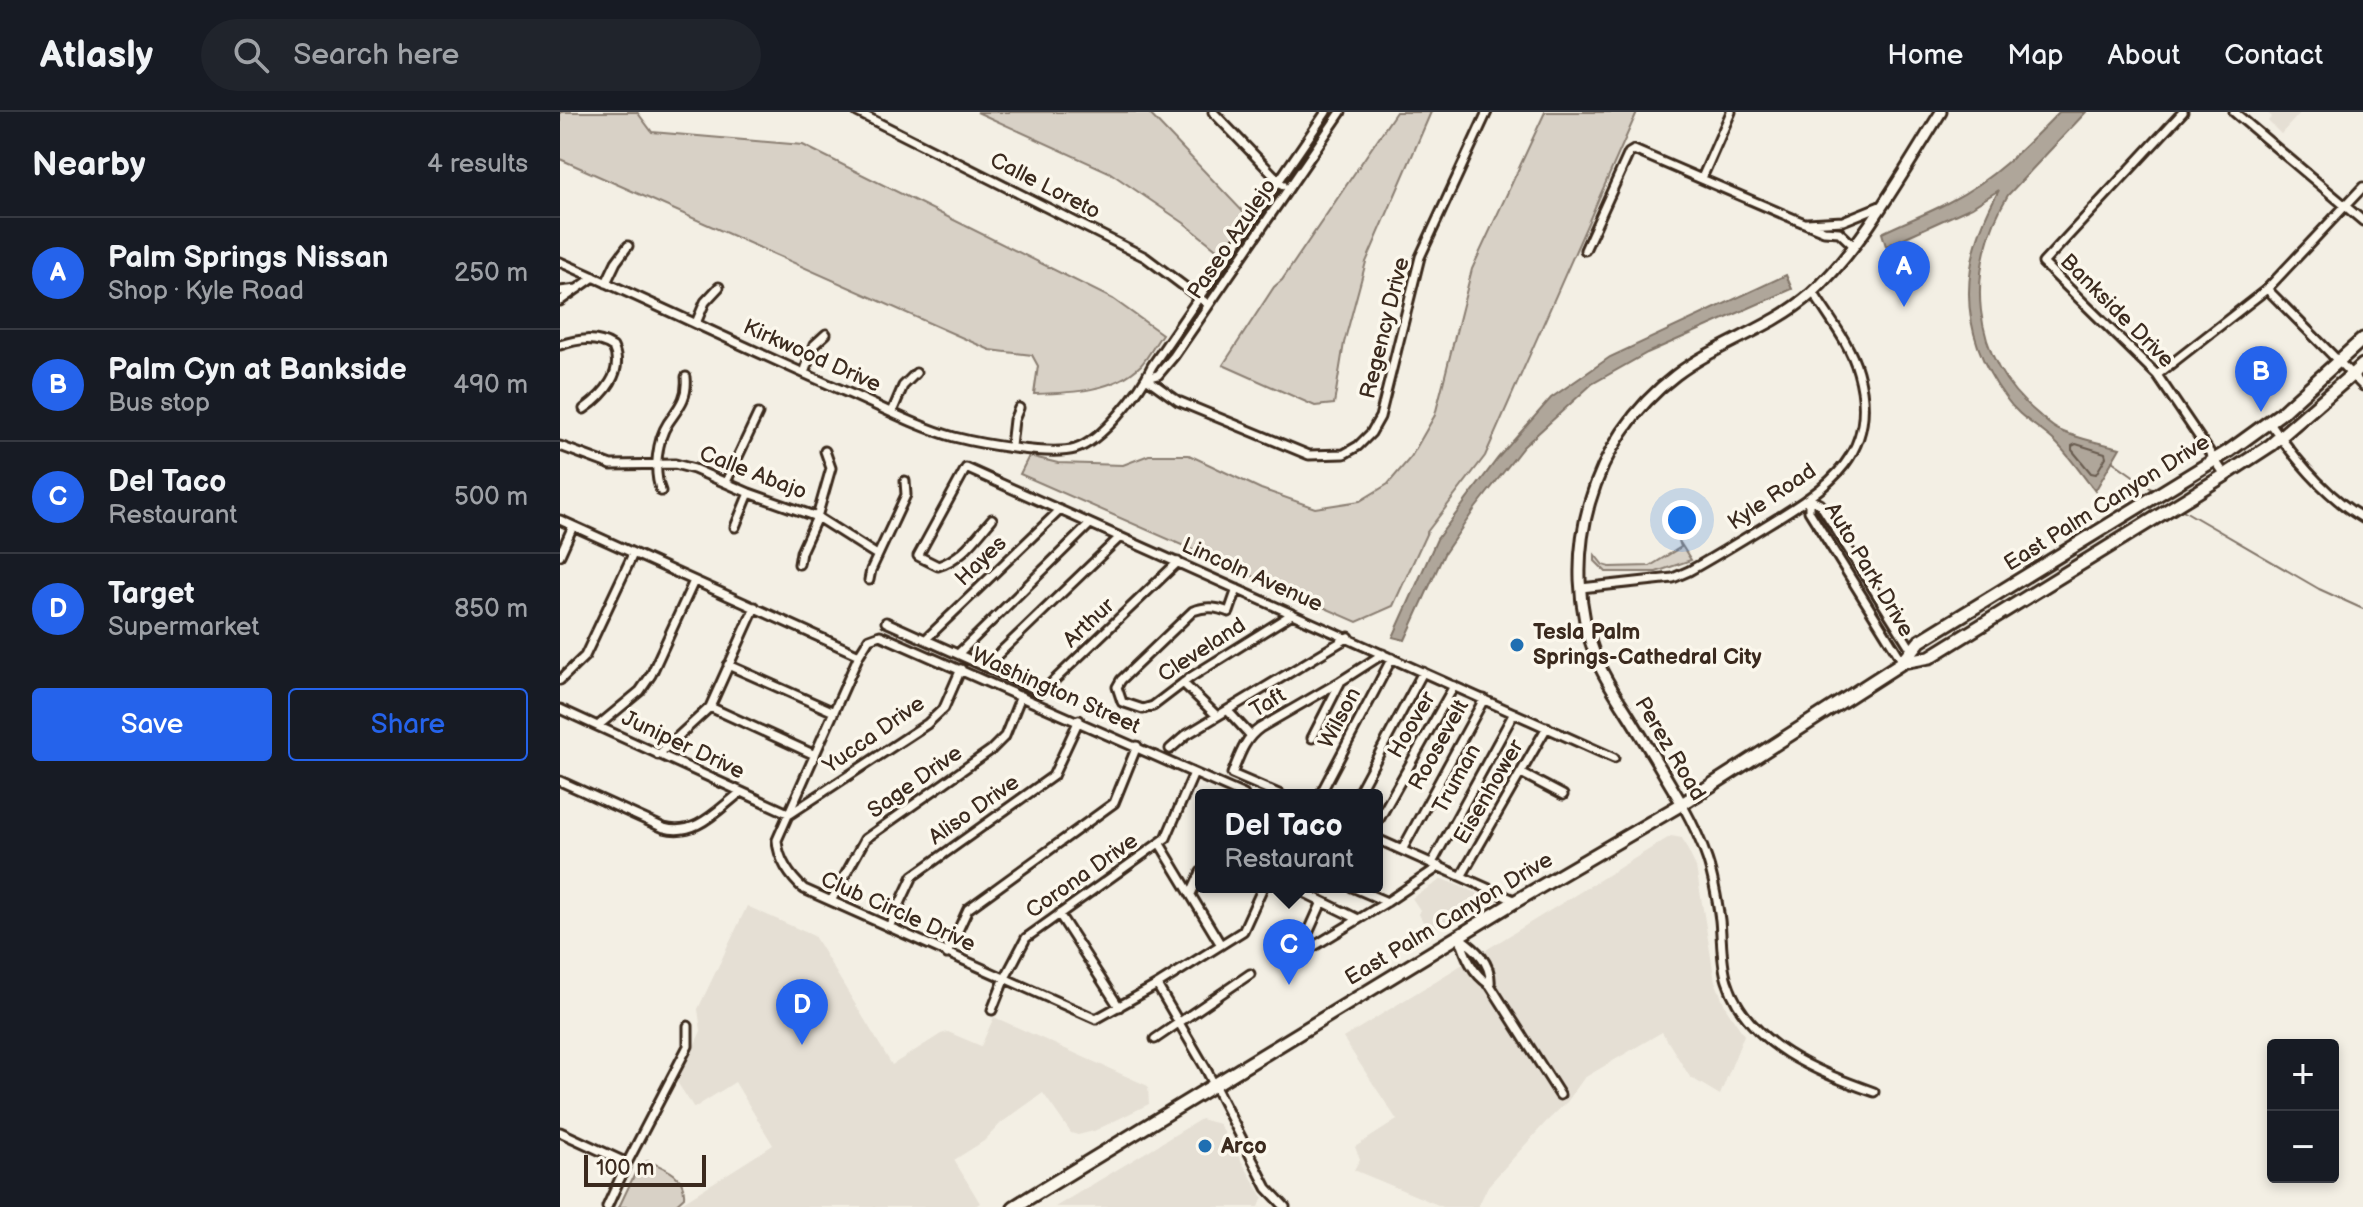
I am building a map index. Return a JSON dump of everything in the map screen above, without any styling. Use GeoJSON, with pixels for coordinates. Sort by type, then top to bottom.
{"type":"FeatureCollection","features":[{"type":"Feature","properties":{"kind":"main road","name":"Perez Road"},"geometry":{"type":"LineString","coordinates":[[1682,804],[1596,658],[1586,621],[1579,560],[1582,527],[1590,499],[1610,451],[1631,419],[1677,374],[1772,322],[1813,292],[1854,246],[1941,112]]}},
{"type":"Feature","properties":{"kind":"main road","name":"East Palm Canyon Drive"},"geometry":{"type":"LineString","coordinates":[[1915,655],[1920,641],[2215,460],[2269,421],[2363,339]]}},
{"type":"Feature","properties":{"kind":"main road","name":"East Palm Canyon Drive"},"geometry":{"type":"LineString","coordinates":[[1014,1207],[1516,901],[1682,804],[1903,662],[1915,655],[1930,657],[2225,475],[2280,437],[2363,365]]}},
{"type":"Feature","properties":{"kind":"street","name":"Calle Loreto"},"geometry":{"type":"LineString","coordinates":[[857,112],[1145,257],[1209,305]]}},
{"type":"Feature","properties":{"kind":"street"},"geometry":{"type":"LineString","coordinates":[[1213,112],[1287,190]]}},
{"type":"Feature","properties":{"kind":"street","name":"Paseo Azulejo"},"geometry":{"type":"LineString","coordinates":[[1059,450],[1073,450],[1089,443],[1104,430],[1146,378],[1326,112]]}},
{"type":"Feature","properties":{"kind":"street","name":"Paseo Azulejo"},"geometry":{"type":"LineString","coordinates":[[1146,378],[1158,375],[1174,356],[1341,112]]}},
{"type":"Feature","properties":{"kind":"street","name":"Regency Drive"},"geometry":{"type":"LineString","coordinates":[[1146,378],[1178,401],[1309,455],[1344,454],[1365,440],[1380,417],[1420,257],[1487,112]]}},
{"type":"Feature","properties":{"kind":"street"},"geometry":{"type":"LineString","coordinates":[[1702,178],[1731,112]]}},
{"type":"Feature","properties":{"kind":"street","name":"Bankside Drive"},"geometry":{"type":"LineString","coordinates":[[2183,112],[2043,263],[2157,375],[2225,475]]}},
{"type":"Feature","properties":{"kind":"street"},"geometry":{"type":"LineString","coordinates":[[2234,112],[2363,221]]}},
{"type":"Feature","properties":{"kind":"street"},"geometry":{"type":"LineString","coordinates":[[1585,250],[1631,151],[1824,231],[1839,232],[1854,246]]}},
{"type":"Feature","properties":{"kind":"street"},"geometry":{"type":"LineString","coordinates":[[2157,375],[2267,289],[2363,187]]}},
{"type":"Feature","properties":{"kind":"street"},"geometry":{"type":"LineString","coordinates":[[1804,223],[1851,219],[1856,214],[1880,206]]}},
{"type":"Feature","properties":{"kind":"street"},"geometry":{"type":"LineString","coordinates":[[606,283],[628,246]]}},
{"type":"Feature","properties":{"kind":"street","name":"Kirkwood Drive"},"geometry":{"type":"LineString","coordinates":[[560,262],[953,437],[1059,450]]}},
{"type":"Feature","properties":{"kind":"street"},"geometry":{"type":"LineString","coordinates":[[560,301],[594,277]]}},
{"type":"Feature","properties":{"kind":"street"},"geometry":{"type":"LineString","coordinates":[[696,323],[705,302],[719,287]]}},
{"type":"Feature","properties":{"kind":"street"},"geometry":{"type":"LineString","coordinates":[[560,291],[577,289]]}},
{"type":"Feature","properties":{"kind":"street"},"geometry":{"type":"LineString","coordinates":[[2267,289],[2363,386]]}},
{"type":"Feature","properties":{"kind":"street","name":"Kyle Road"},"geometry":{"type":"LineString","coordinates":[[1581,588],[1673,578],[1689,571],[1809,499],[1841,472],[1856,445],[1864,418],[1858,370],[1813,292]]}},
{"type":"Feature","properties":{"kind":"street"},"geometry":{"type":"LineString","coordinates":[[804,373],[814,345],[826,334]]}},
{"type":"Feature","properties":{"kind":"street"},"geometry":{"type":"LineString","coordinates":[[560,345],[578,339],[594,339],[613,347],[617,355],[608,387],[601,397],[584,409]]}},
{"type":"Feature","properties":{"kind":"street"},"geometry":{"type":"LineString","coordinates":[[892,412],[903,386],[916,373]]}},
{"type":"Feature","properties":{"kind":"street"},"geometry":{"type":"LineString","coordinates":[[661,491],[657,481],[660,442],[666,425],[687,391],[686,377]]}},
{"type":"Feature","properties":{"kind":"street"},"geometry":{"type":"LineString","coordinates":[[1011,446],[1014,420],[1019,408]]}},
{"type":"Feature","properties":{"kind":"street"},"geometry":{"type":"LineString","coordinates":[[726,482],[758,414]]}},
{"type":"Feature","properties":{"kind":"street"},"geometry":{"type":"LineString","coordinates":[[2269,421],[2340,505],[2363,518]]}},
{"type":"Feature","properties":{"kind":"street","name":"Calle Abajo"},"geometry":{"type":"LineString","coordinates":[[560,446],[611,465],[675,464],[817,517],[877,555]]}},
{"type":"Feature","properties":{"kind":"street"},"geometry":{"type":"LineString","coordinates":[[799,564],[831,468],[825,451]]}},
{"type":"Feature","properties":{"kind":"street","name":"Lincoln Avenue"},"geometry":{"type":"LineString","coordinates":[[992,519],[962,553],[948,563],[938,566],[918,556],[966,468],[1614,758]]}},
{"type":"Feature","properties":{"kind":"street"},"geometry":{"type":"LineString","coordinates":[[869,580],[877,555],[906,495],[905,481]]}},
{"type":"Feature","properties":{"kind":"street"},"geometry":{"type":"LineString","coordinates":[[735,527],[749,493]]}},
{"type":"Feature","properties":{"kind":"street","name":"Auto Park Drive"},"geometry":{"type":"LineString","coordinates":[[1903,662],[1809,511],[1809,499],[1820,504],[1915,655]]}},
{"type":"Feature","properties":{"kind":"street","name":"Hayes"},"geometry":{"type":"LineString","coordinates":[[927,638],[1060,510]]}},
{"type":"Feature","properties":{"kind":"street"},"geometry":{"type":"LineString","coordinates":[[560,520],[859,655]]}},
{"type":"Feature","properties":{"kind":"street"},"geometry":{"type":"LineString","coordinates":[[959,653],[1090,524]]}},
{"type":"Feature","properties":{"kind":"street"},"geometry":{"type":"LineString","coordinates":[[560,555],[573,526]]}},
{"type":"Feature","properties":{"kind":"street"},"geometry":{"type":"LineString","coordinates":[[986,666],[1120,537]]}},
{"type":"Feature","properties":{"kind":"street"},"geometry":{"type":"LineString","coordinates":[[560,680],[585,656],[633,554]]}},
{"type":"Feature","properties":{"kind":"street","name":"Arthur"},"geometry":{"type":"LineString","coordinates":[[886,622],[1042,692],[1178,562]]}},
{"type":"Feature","properties":{"kind":"street"},"geometry":{"type":"LineString","coordinates":[[599,725],[640,691],[651,675],[694,581]]}},
{"type":"Feature","properties":{"kind":"street","name":"Cleveland"},"geometry":{"type":"LineString","coordinates":[[1237,589],[1229,612],[1203,607],[1193,611],[1121,680],[1117,687],[1122,702],[1143,709],[1153,706],[1183,683],[1292,614]]}},
{"type":"Feature","properties":{"kind":"street"},"geometry":{"type":"LineString","coordinates":[[658,755],[710,707],[755,607]]}},
{"type":"Feature","properties":{"kind":"street","name":"Washington Street"},"geometry":{"type":"LineString","coordinates":[[859,655],[869,639],[880,635],[1079,720],[1228,789]]}},
{"type":"Feature","properties":{"kind":"street"},"geometry":{"type":"LineString","coordinates":[[1170,749],[1186,735],[1349,637]]}},
{"type":"Feature","properties":{"kind":"street","name":"Taft"},"geometry":{"type":"LineString","coordinates":[[1267,789],[1232,774],[1250,735],[1383,654]]}},
{"type":"Feature","properties":{"kind":"street","name":"Club Circle Drive"},"geometry":{"type":"LineString","coordinates":[[859,655],[777,840],[778,852],[794,880],[804,889],[1096,1019],[1243,931],[1260,893]]}},
{"type":"Feature","properties":{"kind":"street","name":"Wilson"},"geometry":{"type":"LineString","coordinates":[[1323,789],[1392,658]]}},
{"type":"Feature","properties":{"kind":"street"},"geometry":{"type":"LineString","coordinates":[[728,665],[834,712]]}},
{"type":"Feature","properties":{"kind":"street","name":"Yucca Drive"},"geometry":{"type":"LineString","coordinates":[[790,814],[927,724],[944,708],[961,669]]}},
{"type":"Feature","properties":{"kind":"street"},"geometry":{"type":"LineString","coordinates":[[1360,789],[1423,672]]}},
{"type":"Feature","properties":{"kind":"street"},"geometry":{"type":"LineString","coordinates":[[1312,738],[1341,681]]}},
{"type":"Feature","properties":{"kind":"street"},"geometry":{"type":"LineString","coordinates":[[1183,683],[1217,716]]}},
{"type":"Feature","properties":{"kind":"street","name":"Hoover"},"geometry":{"type":"LineString","coordinates":[[1383,812],[1454,686]]}},
{"type":"Feature","properties":{"kind":"street","name":"Sage Drive"},"geometry":{"type":"LineString","coordinates":[[831,901],[865,839],[991,750],[1005,736],[1021,696]]}},
{"type":"Feature","properties":{"kind":"street","name":"Roosevelt"},"geometry":{"type":"LineString","coordinates":[[1402,850],[1484,699]]}},
{"type":"Feature","properties":{"kind":"street"},"geometry":{"type":"LineString","coordinates":[[710,707],[815,755]]}},
{"type":"Feature","properties":{"kind":"street","name":"Juniper Drive"},"geometry":{"type":"LineString","coordinates":[[560,709],[790,814]]}},
{"type":"Feature","properties":{"kind":"street"},"geometry":{"type":"LineString","coordinates":[[1228,711],[1250,735]]}},
{"type":"Feature","properties":{"kind":"street","name":"Truman"},"geometry":{"type":"LineString","coordinates":[[1436,864],[1514,713]]}},
{"type":"Feature","properties":{"kind":"street","name":"Aliso Drive"},"geometry":{"type":"LineString","coordinates":[[889,927],[913,876],[1053,776],[1079,720]]}},
{"type":"Feature","properties":{"kind":"street","name":"Eisenhower"},"geometry":{"type":"LineString","coordinates":[[1462,875],[1547,727]]}},
{"type":"Feature","properties":{"kind":"street"},"geometry":{"type":"LineString","coordinates":[[947,954],[968,909],[1114,803],[1137,746]]}},
{"type":"Feature","properties":{"kind":"street","name":"Corona Drive"},"geometry":{"type":"LineString","coordinates":[[992,1010],[1026,938],[1166,838],[1194,773]]}},
{"type":"Feature","properties":{"kind":"street"},"geometry":{"type":"LineString","coordinates":[[1521,773],[1563,795]]}},
{"type":"Feature","properties":{"kind":"street"},"geometry":{"type":"LineString","coordinates":[[560,781],[679,832],[691,829],[741,792]]}},
{"type":"Feature","properties":{"kind":"street","name":"Perez Road"},"geometry":{"type":"LineString","coordinates":[[1682,804],[1703,842],[1711,865],[1726,980],[1738,1007],[1757,1030],[1791,1055],[1830,1076],[1874,1092]]}},
{"type":"Feature","properties":{"kind":"street"},"geometry":{"type":"LineString","coordinates":[[1383,842],[1516,901]]}},
{"type":"Feature","properties":{"kind":"street"},"geometry":{"type":"LineString","coordinates":[[1160,844],[1221,945]]}},
{"type":"Feature","properties":{"kind":"street"},"geometry":{"type":"LineString","coordinates":[[1322,902],[1305,940],[1311,948],[1387,902],[1436,864]]}},
{"type":"Feature","properties":{"kind":"street"},"geometry":{"type":"LineString","coordinates":[[1191,894],[1195,885]]}},
{"type":"Feature","properties":{"kind":"street"},"geometry":{"type":"LineString","coordinates":[[1305,893],[1358,919]]}},
{"type":"Feature","properties":{"kind":"street"},"geometry":{"type":"LineString","coordinates":[[1366,893],[1387,902]]}},
{"type":"Feature","properties":{"kind":"street"},"geometry":{"type":"LineString","coordinates":[[1059,914],[1119,1007]]}},
{"type":"Feature","properties":{"kind":"street"},"geometry":{"type":"LineString","coordinates":[[1459,936],[1477,949],[1490,971],[1490,985]]}},
{"type":"Feature","properties":{"kind":"street"},"geometry":{"type":"LineString","coordinates":[[1459,936],[1477,976],[1490,985],[1560,1095]]}},
{"type":"Feature","properties":{"kind":"street"},"geometry":{"type":"LineString","coordinates":[[1155,1039],[1250,974]]}},
{"type":"Feature","properties":{"kind":"street"},"geometry":{"type":"LineString","coordinates":[[1157,985],[1214,1085],[1267,1188],[1285,1207]]}},
{"type":"Feature","properties":{"kind":"street"},"geometry":{"type":"LineString","coordinates":[[607,1207],[688,1046],[688,1026]]}},
{"type":"Feature","properties":{"kind":"street"},"geometry":{"type":"LineString","coordinates":[[560,1132],[627,1163]]}},
{"type":"Feature","properties":{"kind":"shaded area"},"geometry":{"type":"Polygon","coordinates":[[[560,112],[637,112],[652,132],[803,145],[1113,299],[1162,334],[1141,365],[1118,381],[1090,389],[1034,394],[1038,366],[1032,355],[990,350],[560,159],[560,112]]]}},
{"type":"Feature","properties":{"kind":"shaded area"},"geometry":{"type":"Polygon","coordinates":[[[977,112],[1148,112],[1249,218],[1224,255],[1184,223],[1109,172],[977,112]]]}},
{"type":"Feature","properties":{"kind":"shaded area"},"geometry":{"type":"Polygon","coordinates":[[[1396,112],[1431,112],[1366,262],[1344,343],[1334,404],[1315,406],[1223,365],[1274,287],[1282,280],[1396,112]]]}},
{"type":"Feature","properties":{"kind":"shaded area"},"geometry":{"type":"Polygon","coordinates":[[[1545,112],[1637,112],[1485,456],[1427,532],[1393,606],[1357,622],[1020,474],[1029,456],[1058,463],[1123,465],[1149,455],[1189,455],[1261,489],[1315,508],[1360,501],[1388,484],[1411,457],[1435,415],[1472,269],[1545,112]]]}},
{"type":"Feature","properties":{"kind":"shaded area"},"geometry":{"type":"Polygon","coordinates":[[[2267,112],[2301,112],[2281,134],[2268,121],[2272,117],[2267,112]]]}},
{"type":"Feature","properties":{"kind":"shaded area"},"geometry":{"type":"Polygon","coordinates":[[[1679,541],[1691,560],[1656,572],[1606,572],[1595,561],[1595,555],[1603,565],[1610,567],[1650,566],[1681,547],[1679,541]]]}},
{"type":"Feature","properties":{"kind":"shaded area"},"geometry":{"type":"Polygon","coordinates":[[[1671,836],[1682,838],[1696,867],[1715,981],[1726,1008],[1744,1035],[1720,1095],[1690,1077],[1662,1032],[1584,1078],[1567,1102],[1488,1186],[1478,1207],[1443,1207],[1354,1170],[1360,1159],[1355,1147],[1397,1120],[1343,1038],[1671,836]]]}},
{"type":"Feature","properties":{"kind":"shaded area"},"geometry":{"type":"Polygon","coordinates":[[[1442,879],[1477,893],[1483,900],[1428,932],[1412,898],[1442,879]]]}},
{"type":"Feature","properties":{"kind":"shaded area"},"geometry":{"type":"Polygon","coordinates":[[[747,906],[814,936],[892,1065],[948,1032],[981,1046],[994,1017],[1148,1086],[1149,1104],[1094,1131],[1078,1135],[1071,1133],[1043,1093],[1001,1123],[984,1141],[954,1160],[980,1203],[974,1207],[675,1207],[773,1145],[735,1082],[694,1108],[677,1082],[701,1031],[698,1009],[747,906]]]}},
{"type":"Feature","properties":{"kind":"shaded area"},"geometry":{"type":"Polygon","coordinates":[[[1201,1119],[1219,1124],[1263,1197],[1259,1207],[1055,1207],[1201,1119]]]}},
{"type":"Feature","properties":{"kind":"shaded area"},"geometry":{"type":"Polygon","coordinates":[[[648,1161],[678,1178],[684,1189],[684,1197],[673,1207],[619,1207],[640,1163],[648,1161]]]}},
{"type":"Feature","properties":{"kind":"water"},"geometry":{"type":"Polygon","coordinates":[[[2059,112],[2086,112],[2008,195],[1994,223],[1985,252],[1980,281],[1981,310],[1987,338],[1998,365],[2014,391],[2058,430],[2120,448],[2095,491],[2058,445],[2011,404],[1990,373],[1978,347],[1969,295],[1971,269],[1986,216],[1999,190],[1972,207],[1886,246],[1882,233],[1941,206],[1980,183],[2021,150],[2059,112]]]}},
{"type":"Feature","properties":{"kind":"water"},"geometry":{"type":"Polygon","coordinates":[[[1786,275],[1792,289],[1647,353],[1592,384],[1523,447],[1444,554],[1405,640],[1393,637],[1437,539],[1498,458],[1551,398],[1610,357],[1786,275]]]}},
{"type":"Feature","properties":{"kind":"waterway"},"geometry":{"type":"LineString","coordinates":[[2112,461],[2156,492]]}},
{"type":"Feature","properties":{"kind":"waterway"},"geometry":{"type":"LineString","coordinates":[[2181,509],[2319,589],[2363,609]]}},
{"type":"Feature","properties":{"kind":"place","name":"Palm Springs Nissan"},"geometry":{"type":"Point","coordinates":[1904,307]}},
{"type":"Feature","properties":{"kind":"place","name":"Palm Cyn at Bankside"},"geometry":{"type":"Point","coordinates":[2261,412]}},
{"type":"Feature","properties":{"kind":"place","name":"Tesla Palm Springs-Cathedral City"},"geometry":{"type":"Point","coordinates":[1517,645]}},
{"type":"Feature","properties":{"kind":"place","name":"Del Taco"},"geometry":{"type":"Point","coordinates":[1289,985]}},
{"type":"Feature","properties":{"kind":"place","name":"Target"},"geometry":{"type":"Point","coordinates":[802,1045]}},
{"type":"Feature","properties":{"kind":"place","name":"Arco"},"geometry":{"type":"Point","coordinates":[1205,1146]}}]}
